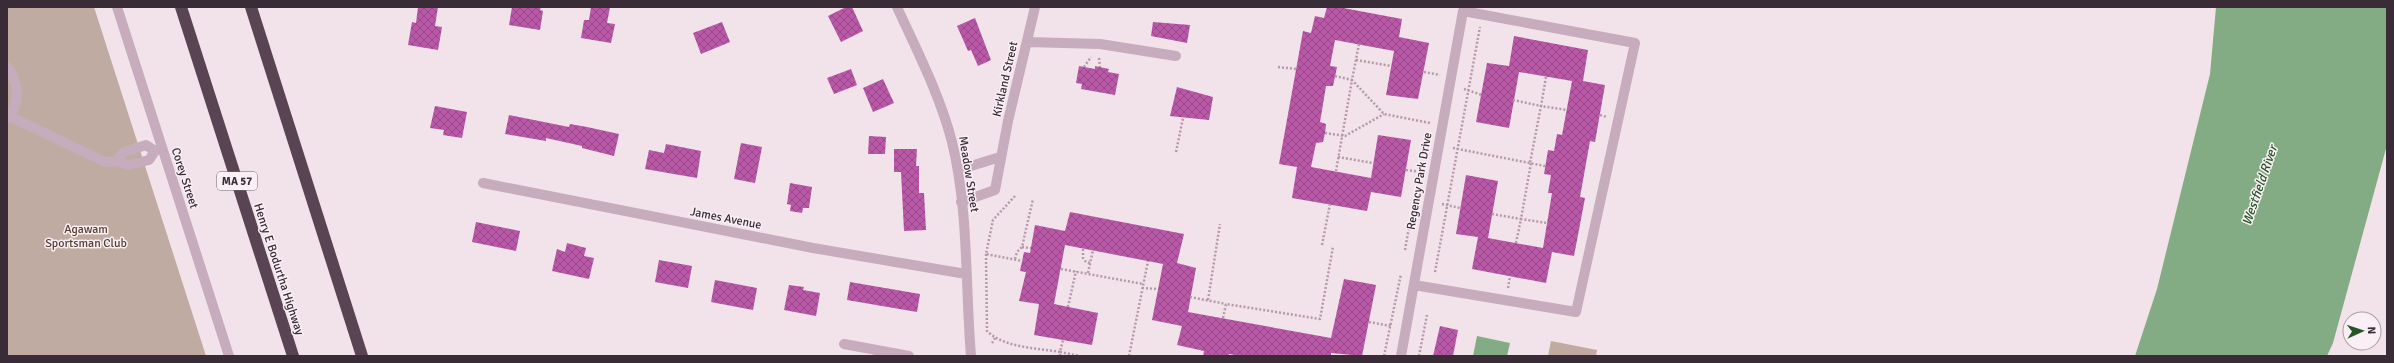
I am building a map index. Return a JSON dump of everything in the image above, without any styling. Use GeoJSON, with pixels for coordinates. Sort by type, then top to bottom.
{"type":"FeatureCollection","features":[{"type":"Feature","properties":{"kind":"highway","name":"Henry E Bodurtha Highway"},"geometry":{"type":"LineString","coordinates":[[181,7],[293,356]]}},
{"type":"Feature","properties":{"kind":"highway"},"geometry":{"type":"LineString","coordinates":[[251,7],[362,356]]}},
{"type":"Feature","properties":{"kind":"street","name":"Corey Street"},"geometry":{"type":"LineString","coordinates":[[117,7],[159,149],[229,356]]}},
{"type":"Feature","properties":{"kind":"street","name":"Meadow Street"},"geometry":{"type":"LineString","coordinates":[[897,7],[940,103],[958,170],[971,356]]}},
{"type":"Feature","properties":{"kind":"street","name":"Kirkland Street"},"geometry":{"type":"LineString","coordinates":[[961,202],[995,190],[1000,157],[1035,7]]}},
{"type":"Feature","properties":{"kind":"street","name":"Regency Park Drive"},"geometry":{"type":"LineString","coordinates":[[1401,356],[1463,11],[1635,43],[1576,312],[1414,286]]}},
{"type":"Feature","properties":{"kind":"street"},"geometry":{"type":"LineString","coordinates":[[1027,42],[1100,44],[1176,56]]}},
{"type":"Feature","properties":{"kind":"street"},"geometry":{"type":"LineString","coordinates":[[7,67],[15,80],[17,92],[15,105],[8,117],[105,162],[117,161],[128,165],[149,160],[159,149],[146,144],[124,152],[117,161]]}},
{"type":"Feature","properties":{"kind":"street"},"geometry":{"type":"LineString","coordinates":[[958,170],[1000,157]]}},
{"type":"Feature","properties":{"kind":"street","name":"James Avenue"},"geometry":{"type":"LineString","coordinates":[[483,183],[813,248],[966,274]]}},
{"type":"Feature","properties":{"kind":"street"},"geometry":{"type":"LineString","coordinates":[[844,344],[909,356]]}},
{"type":"Feature","properties":{"kind":"path"},"geometry":{"type":"LineString","coordinates":[[1434,272],[1448,205],[1480,26]]}},
{"type":"Feature","properties":{"kind":"path"},"geometry":{"type":"LineString","coordinates":[[1336,171],[1359,44]]}},
{"type":"Feature","properties":{"kind":"path"},"geometry":{"type":"LineString","coordinates":[[1095,56],[1099,58],[1100,67]]}},
{"type":"Feature","properties":{"kind":"path"},"geometry":{"type":"LineString","coordinates":[[1356,60],[1391,66]]}},
{"type":"Feature","properties":{"kind":"path"},"geometry":{"type":"LineString","coordinates":[[1278,67],[1296,69]]}},
{"type":"Feature","properties":{"kind":"path"},"geometry":{"type":"LineString","coordinates":[[1424,72],[1442,75]]}},
{"type":"Feature","properties":{"kind":"path"},"geometry":{"type":"LineString","coordinates":[[1335,76],[1352,80],[1384,114],[1442,125]]}},
{"type":"Feature","properties":{"kind":"path"},"geometry":{"type":"LineString","coordinates":[[1516,243],[1542,106],[1546,77]]}},
{"type":"Feature","properties":{"kind":"path"},"geometry":{"type":"LineString","coordinates":[[1464,89],[1482,95]]}},
{"type":"Feature","properties":{"kind":"path"},"geometry":{"type":"LineString","coordinates":[[1514,100],[1567,110]]}},
{"type":"Feature","properties":{"kind":"path"},"geometry":{"type":"LineString","coordinates":[[1325,133],[1342,137],[1384,114]]}},
{"type":"Feature","properties":{"kind":"path"},"geometry":{"type":"LineString","coordinates":[[1176,152],[1184,118]]}},
{"type":"Feature","properties":{"kind":"path"},"geometry":{"type":"LineString","coordinates":[[1453,148],[1546,166]]}},
{"type":"Feature","properties":{"kind":"path"},"geometry":{"type":"LineString","coordinates":[[1338,157],[1373,163]]}},
{"type":"Feature","properties":{"kind":"path"},"geometry":{"type":"LineString","coordinates":[[1015,196],[993,220],[986,254],[985,327],[995,338],[1010,343],[1080,356]]}},
{"type":"Feature","properties":{"kind":"path"},"geometry":{"type":"LineString","coordinates":[[1015,259],[1017,252],[1022,247],[1033,199]]}},
{"type":"Feature","properties":{"kind":"path"},"geometry":{"type":"LineString","coordinates":[[1322,245],[1330,204]]}},
{"type":"Feature","properties":{"kind":"path"},"geometry":{"type":"LineString","coordinates":[[1442,204],[1460,208]]}},
{"type":"Feature","properties":{"kind":"path"},"geometry":{"type":"LineString","coordinates":[[1492,214],[1547,223]]}},
{"type":"Feature","properties":{"kind":"path"},"geometry":{"type":"LineString","coordinates":[[1208,300],[1220,224]]}},
{"type":"Feature","properties":{"kind":"path"},"geometry":{"type":"LineString","coordinates":[[1022,247],[1031,248]]}},
{"type":"Feature","properties":{"kind":"path"},"geometry":{"type":"LineString","coordinates":[[1190,297],[1320,319],[1333,247]]}},
{"type":"Feature","properties":{"kind":"path"},"geometry":{"type":"LineString","coordinates":[[1084,249],[1083,258],[1086,262],[1090,263]]}},
{"type":"Feature","properties":{"kind":"path"},"geometry":{"type":"LineString","coordinates":[[1088,273],[1093,250]]}},
{"type":"Feature","properties":{"kind":"path"},"geometry":{"type":"LineString","coordinates":[[986,254],[1022,261]]}},
{"type":"Feature","properties":{"kind":"path"},"geometry":{"type":"LineString","coordinates":[[1129,356],[1148,261]]}},
{"type":"Feature","properties":{"kind":"path"},"geometry":{"type":"LineString","coordinates":[[1384,356],[1402,268]]}},
{"type":"Feature","properties":{"kind":"path"},"geometry":{"type":"LineString","coordinates":[[1061,269],[1143,284]]}},
{"type":"Feature","properties":{"kind":"path"},"geometry":{"type":"LineString","coordinates":[[1068,307],[1076,271]]}},
{"type":"Feature","properties":{"kind":"path"},"geometry":{"type":"LineString","coordinates":[[1142,288],[1158,289]]}},
{"type":"Feature","properties":{"kind":"path"},"geometry":{"type":"LineString","coordinates":[[1223,318],[1226,304]]}},
{"type":"Feature","properties":{"kind":"path"},"geometry":{"type":"LineString","coordinates":[[1419,356],[1427,315]]}},
{"type":"Feature","properties":{"kind":"path"},"geometry":{"type":"LineString","coordinates":[[1369,322],[1395,328]]}},
{"type":"Feature","properties":{"kind":"path"},"geometry":{"type":"LineString","coordinates":[[992,343],[995,338]]}},
{"type":"Feature","properties":{"kind":"path"},"geometry":{"type":"LineString","coordinates":[[1060,356],[1063,340]]}},
{"type":"Feature","properties":{"kind":"green space","name":"Agawam Sportsman Club"},"geometry":{"type":"Polygon","coordinates":[[[7,7],[94,7],[206,356],[7,356],[7,7]]]}},
{"type":"Feature","properties":{"kind":"green space"},"geometry":{"type":"Polygon","coordinates":[[[1551,341],[1597,350],[1596,356],[1548,356],[1551,341]]]}},
{"type":"Feature","properties":{"kind":"water","name":"Westfield River"},"geometry":{"type":"Polygon","coordinates":[[[2216,7],[2387,7],[2387,145],[2333,343],[2327,356],[2135,356],[2157,289],[2210,74],[2216,7]]]}},
{"type":"Feature","properties":{"kind":"water"},"geometry":{"type":"Polygon","coordinates":[[[1477,336],[1510,343],[1507,356],[1473,356],[1477,336]]]}},
{"type":"Feature","properties":{"kind":"building"},"geometry":{"type":"Polygon","coordinates":[[[418,7],[438,7],[435,26],[442,27],[438,50],[408,45],[412,22],[416,23],[418,7]]]}},
{"type":"Feature","properties":{"kind":"building"},"geometry":{"type":"Polygon","coordinates":[[[512,7],[541,7],[540,10],[543,11],[540,30],[509,25],[512,7]]]}},
{"type":"Feature","properties":{"kind":"building"},"geometry":{"type":"Polygon","coordinates":[[[591,7],[610,7],[607,23],[615,24],[611,43],[581,38],[584,20],[589,20],[591,7]]]}},
{"type":"Feature","properties":{"kind":"building"},"geometry":{"type":"Polygon","coordinates":[[[846,7],[852,7],[863,31],[841,42],[828,16],[846,7]]]}},
{"type":"Feature","properties":{"kind":"building"},"geometry":{"type":"Polygon","coordinates":[[[1327,7],[1338,7],[1402,19],[1399,37],[1429,43],[1418,99],[1386,95],[1394,51],[1335,40],[1330,66],[1337,67],[1333,86],[1326,86],[1320,122],[1326,124],[1325,133],[1323,142],[1316,143],[1311,167],[1371,178],[1378,135],[1411,140],[1401,197],[1371,192],[1367,211],[1292,198],[1297,167],[1279,164],[1303,31],[1311,33],[1315,16],[1324,18],[1327,7]]]}},
{"type":"Feature","properties":{"kind":"building"},"geometry":{"type":"Polygon","coordinates":[[[975,18],[991,60],[978,66],[971,50],[968,51],[957,26],[975,18]]]}},
{"type":"Feature","properties":{"kind":"building"},"geometry":{"type":"Polygon","coordinates":[[[722,22],[730,42],[701,54],[693,33],[722,22]]]}},
{"type":"Feature","properties":{"kind":"building"},"geometry":{"type":"Polygon","coordinates":[[[1153,22],[1190,25],[1187,43],[1151,36],[1153,22]]]}},
{"type":"Feature","properties":{"kind":"building"},"geometry":{"type":"Polygon","coordinates":[[[1514,36],[1588,50],[1583,81],[1605,85],[1595,142],[1590,141],[1580,197],[1585,198],[1574,256],[1552,252],[1546,283],[1472,269],[1478,237],[1456,234],[1466,175],[1498,181],[1488,238],[1543,248],[1552,193],[1548,193],[1551,175],[1544,174],[1548,150],[1554,151],[1557,134],[1562,135],[1572,81],[1519,72],[1509,128],[1476,122],[1487,63],[1509,66],[1514,36]]]}},
{"type":"Feature","properties":{"kind":"building"},"geometry":{"type":"Polygon","coordinates":[[[1079,66],[1095,69],[1095,66],[1109,69],[1108,72],[1119,74],[1115,95],[1081,89],[1082,84],[1076,83],[1079,66]]]}},
{"type":"Feature","properties":{"kind":"building"},"geometry":{"type":"Polygon","coordinates":[[[851,69],[857,85],[834,94],[827,78],[851,69]]]}},
{"type":"Feature","properties":{"kind":"building"},"geometry":{"type":"Polygon","coordinates":[[[883,79],[894,103],[873,112],[863,88],[883,79]]]}},
{"type":"Feature","properties":{"kind":"building"},"geometry":{"type":"Polygon","coordinates":[[[1177,87],[1213,97],[1209,120],[1170,116],[1177,87]]]}},
{"type":"Feature","properties":{"kind":"building"},"geometry":{"type":"Polygon","coordinates":[[[435,106],[467,112],[462,138],[443,135],[444,130],[430,128],[435,106]]]}},
{"type":"Feature","properties":{"kind":"building"},"geometry":{"type":"Polygon","coordinates":[[[509,115],[569,127],[570,124],[619,134],[614,156],[582,148],[582,146],[546,138],[546,141],[505,134],[509,115]]]}},
{"type":"Feature","properties":{"kind":"building"},"geometry":{"type":"Polygon","coordinates":[[[869,136],[886,137],[885,154],[868,154],[869,136]]]}},
{"type":"Feature","properties":{"kind":"building"},"geometry":{"type":"Polygon","coordinates":[[[741,143],[762,147],[755,183],[734,179],[741,143]]]}},
{"type":"Feature","properties":{"kind":"building"},"geometry":{"type":"Polygon","coordinates":[[[666,144],[701,151],[697,178],[645,169],[649,150],[664,153],[666,144]]]}},
{"type":"Feature","properties":{"kind":"building"},"geometry":{"type":"Polygon","coordinates":[[[894,149],[917,149],[916,166],[919,166],[919,193],[924,193],[926,230],[904,231],[901,172],[894,172],[894,149]]]}},
{"type":"Feature","properties":{"kind":"building"},"geometry":{"type":"Polygon","coordinates":[[[790,183],[812,187],[809,208],[803,208],[802,213],[790,211],[791,205],[787,204],[790,183]]]}},
{"type":"Feature","properties":{"kind":"building"},"geometry":{"type":"Polygon","coordinates":[[[1070,212],[1184,234],[1177,263],[1196,268],[1188,312],[1331,338],[1344,279],[1376,285],[1362,356],[1331,353],[1331,356],[1241,356],[1229,354],[1229,356],[1203,356],[1204,351],[1177,345],[1182,326],[1152,320],[1163,264],[1065,245],[1054,304],[1098,313],[1092,345],[1034,335],[1039,304],[1019,301],[1026,272],[1020,271],[1024,252],[1030,253],[1035,225],[1065,231],[1070,212]]]}},
{"type":"Feature","properties":{"kind":"building"},"geometry":{"type":"Polygon","coordinates":[[[476,222],[520,231],[516,251],[472,242],[476,222]]]}},
{"type":"Feature","properties":{"kind":"building"},"geometry":{"type":"Polygon","coordinates":[[[567,243],[586,248],[584,256],[594,258],[589,279],[552,271],[557,249],[565,252],[567,243]]]}},
{"type":"Feature","properties":{"kind":"building"},"geometry":{"type":"Polygon","coordinates":[[[659,260],[692,266],[688,288],[655,282],[659,260]]]}},
{"type":"Feature","properties":{"kind":"building"},"geometry":{"type":"Polygon","coordinates":[[[715,280],[757,288],[753,310],[711,302],[715,280]]]}},
{"type":"Feature","properties":{"kind":"building"},"geometry":{"type":"Polygon","coordinates":[[[850,282],[920,294],[917,312],[847,300],[850,282]]]}},
{"type":"Feature","properties":{"kind":"building"},"geometry":{"type":"Polygon","coordinates":[[[789,285],[804,287],[803,290],[820,293],[816,316],[784,310],[789,285]]]}},
{"type":"Feature","properties":{"kind":"building"},"geometry":{"type":"Polygon","coordinates":[[[1440,326],[1458,330],[1453,356],[1433,356],[1440,326]]]}}]}
